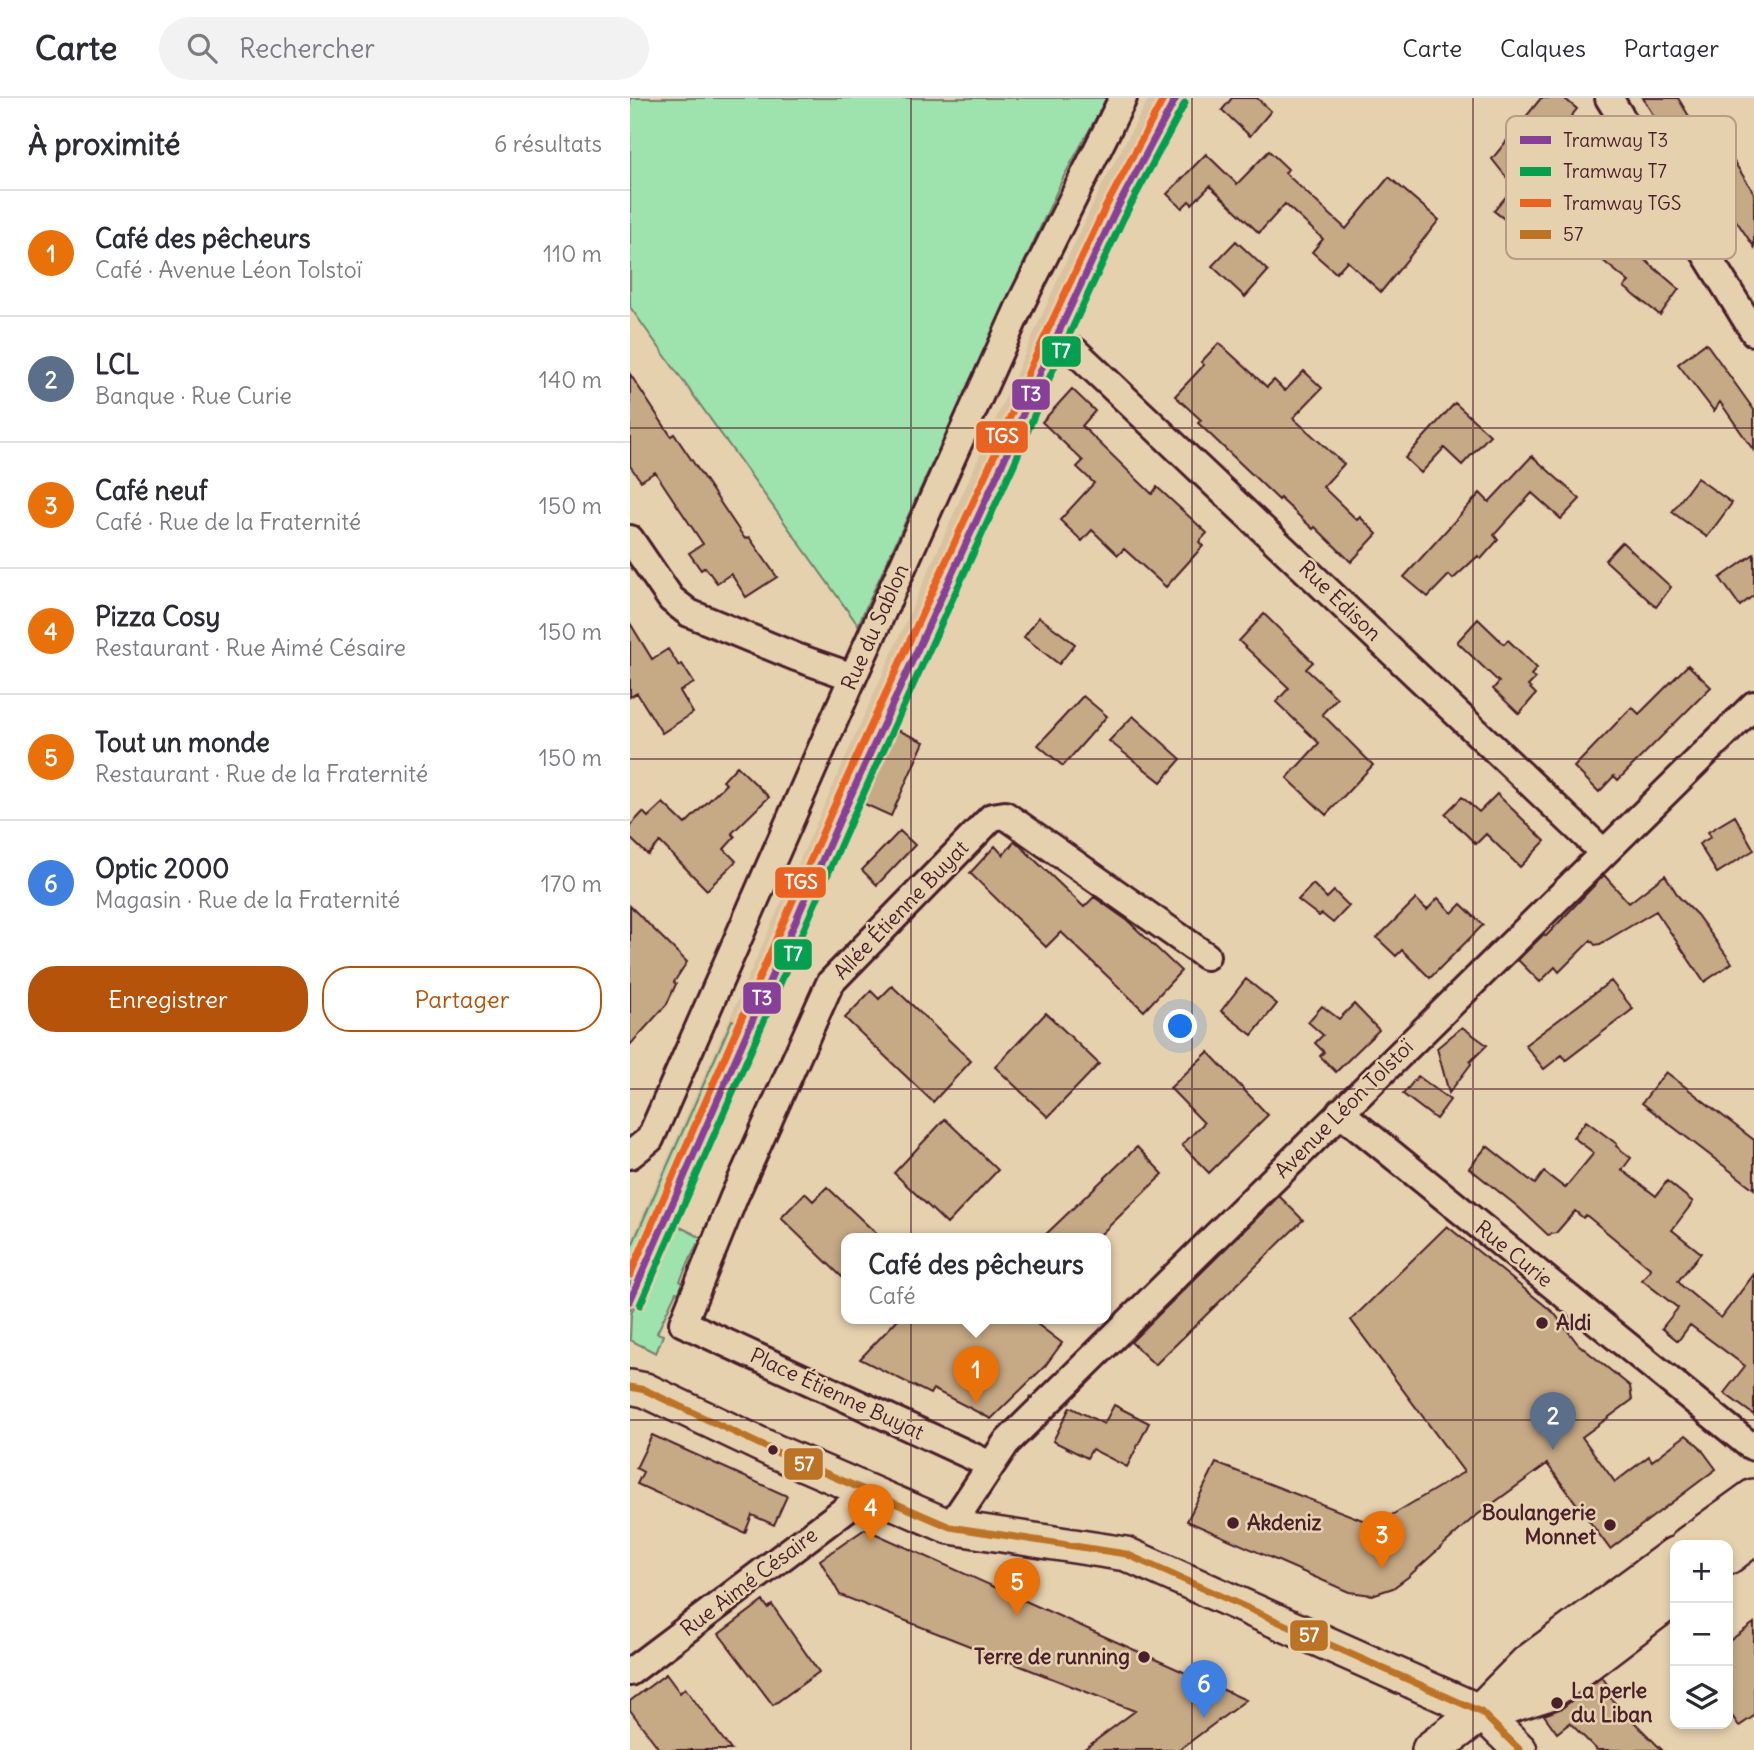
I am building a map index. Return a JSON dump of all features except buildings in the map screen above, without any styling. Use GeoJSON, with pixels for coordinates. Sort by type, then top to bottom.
{"type":"FeatureCollection","features":[{"type":"Feature","properties":{"kind":"main road"},"geometry":{"type":"LineString","coordinates":[[1696,1540],[1754,1498]]}},
{"type":"Feature","properties":{"kind":"main road"},"geometry":{"type":"LineString","coordinates":[[1733,1551],[1754,1535]]}},
{"type":"Feature","properties":{"kind":"main road"},"geometry":{"type":"LineString","coordinates":[[1431,1750],[1481,1712],[1528,1664],[1670,1560]]}},
{"type":"Feature","properties":{"kind":"main road"},"geometry":{"type":"LineString","coordinates":[[1481,1712],[1549,1691],[1670,1599]]}},
{"type":"Feature","properties":{"kind":"street","name":"Rue du Sablon"},"geometry":{"type":"LineString","coordinates":[[630,1155],[650,1139],[1022,300],[1124,98]]}},
{"type":"Feature","properties":{"kind":"street"},"geometry":{"type":"LineString","coordinates":[[1609,98],[1620,116]]}},
{"type":"Feature","properties":{"kind":"street"},"geometry":{"type":"LineString","coordinates":[[1709,259],[1754,332]]}},
{"type":"Feature","properties":{"kind":"street","name":"Rue Edison"},"geometry":{"type":"LineString","coordinates":[[1076,352],[1603,852]]}},
{"type":"Feature","properties":{"kind":"street"},"geometry":{"type":"LineString","coordinates":[[630,538],[671,599],[690,613],[796,657],[853,677]]}},
{"type":"Feature","properties":{"kind":"street","name":"Avenue Léon Tolstoï"},"geometry":{"type":"LineString","coordinates":[[950,1527],[1016,1433],[1754,705]]}},
{"type":"Feature","properties":{"kind":"street","name":"Allée Étienne Buyat"},"geometry":{"type":"LineString","coordinates":[[683,1323],[734,1197],[830,983],[992,817],[1005,816],[1206,956]]}},
{"type":"Feature","properties":{"kind":"street","name":"Rue Curie"},"geometry":{"type":"LineString","coordinates":[[1340,1112],[1754,1447]]}},
{"type":"Feature","properties":{"kind":"street","name":"Place Étienne Buyat"},"geometry":{"type":"LineString","coordinates":[[683,1323],[991,1465]]}},
{"type":"Feature","properties":{"kind":"street"},"geometry":{"type":"LineString","coordinates":[[635,1385],[867,1493],[950,1527],[1126,1554],[1481,1712],[1520,1750]]}},
{"type":"Feature","properties":{"kind":"street","name":"Rue Aimé Césaire"},"geometry":{"type":"LineString","coordinates":[[630,1672],[867,1493]]}},
{"type":"Feature","properties":{"kind":"shaded area"},"geometry":{"type":"Polygon","coordinates":[[[1149,98],[1184,98],[1110,240],[1060,344],[631,1314],[630,1326],[630,1243],[1061,272],[1102,185],[1149,98]]]}},
{"type":"Feature","properties":{"kind":"green space"},"geometry":{"type":"Polygon","coordinates":[[[630,98],[1107,98],[1063,178],[858,625],[630,307],[630,98]]]}},
{"type":"Feature","properties":{"kind":"green space"},"geometry":{"type":"Polygon","coordinates":[[[732,1020],[754,1029],[630,1310],[630,1250],[732,1020]]]}},
{"type":"Feature","properties":{"kind":"green space"},"geometry":{"type":"Polygon","coordinates":[[[672,1223],[708,1241],[704,1247],[697,1244],[680,1281],[687,1285],[682,1294],[676,1292],[657,1333],[663,1335],[656,1353],[630,1340],[631,1314],[672,1223]]]}},
{"type":"Feature","properties":{"kind":"tram line","name":"TGS"},"geometry":{"type":"LineString","coordinates":[[630,1275],[831,813],[995,454],[1031,366],[1104,210],[1164,98]]}},
{"type":"Feature","properties":{"kind":"tram line","name":"T3"},"geometry":{"type":"LineString","coordinates":[[630,1301],[841,817],[1005,458],[1041,370],[1114,214],[1176,98]]}},
{"type":"Feature","properties":{"kind":"tram line","name":"T7"},"geometry":{"type":"LineString","coordinates":[[640,1305],[851,821],[1015,462],[1051,374],[1123,219],[1185,103]]}},
{"type":"Feature","properties":{"kind":"transit line","name":"57"},"geometry":{"type":"LineString","coordinates":[[630,1387],[645,1390],[774,1451],[950,1527],[1126,1554],[1481,1712],[1520,1750]]}},
{"type":"Feature","properties":{"kind":"place","name":"Aldi"},"geometry":{"type":"Point","coordinates":[1542,1323]}},
{"type":"Feature","properties":{"kind":"place","name":"Café des pêcheurs"},"geometry":{"type":"Point","coordinates":[976,1404]}},
{"type":"Feature","properties":{"kind":"place","name":"LCL"},"geometry":{"type":"Point","coordinates":[1553,1450]}},
{"type":"Feature","properties":{"kind":"place","name":"Akdeniz"},"geometry":{"type":"Point","coordinates":[1233,1523]}},
{"type":"Feature","properties":{"kind":"place","name":"Boulangerie Monnet"},"geometry":{"type":"Point","coordinates":[1610,1525]}},
{"type":"Feature","properties":{"kind":"place","name":"Pizza Cosy"},"geometry":{"type":"Point","coordinates":[871,1542]}},
{"type":"Feature","properties":{"kind":"place","name":"Café neuf"},"geometry":{"type":"Point","coordinates":[1382,1569]}},
{"type":"Feature","properties":{"kind":"place","name":"Tout un monde"},"geometry":{"type":"Point","coordinates":[1017,1616]}},
{"type":"Feature","properties":{"kind":"place","name":"Terre de running"},"geometry":{"type":"Point","coordinates":[1144,1657]}},
{"type":"Feature","properties":{"kind":"place","name":"La perle du Liban"},"geometry":{"type":"Point","coordinates":[1557,1703]}},
{"type":"Feature","properties":{"kind":"place","name":"Optic 2000"},"geometry":{"type":"Point","coordinates":[1204,1718]}}]}
